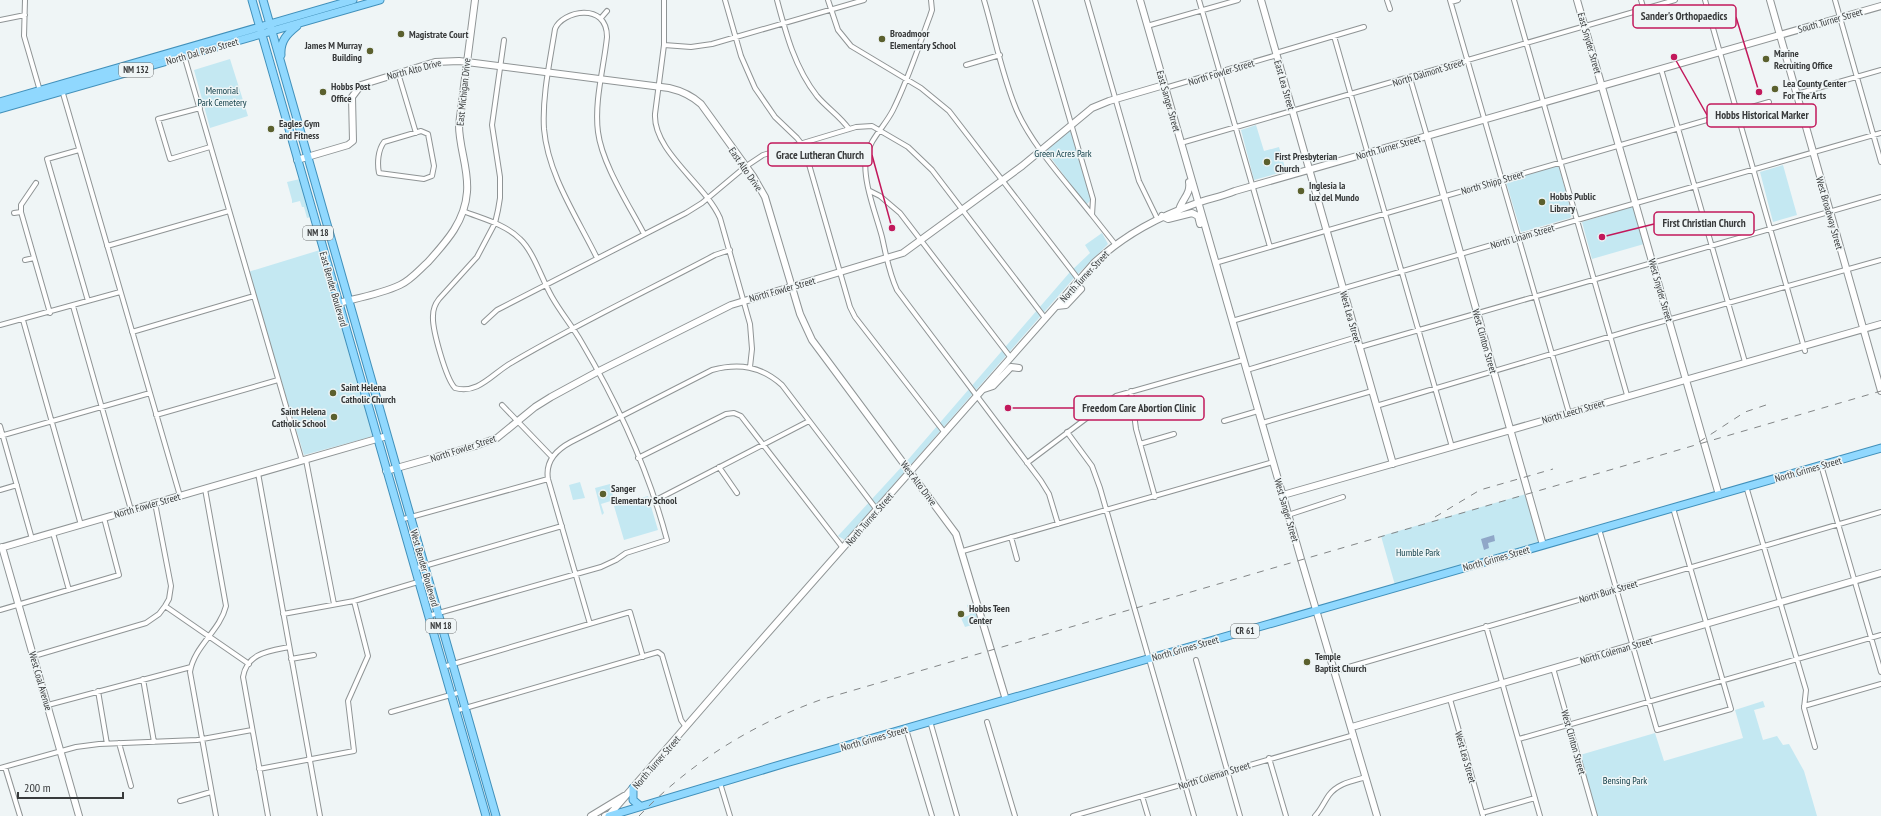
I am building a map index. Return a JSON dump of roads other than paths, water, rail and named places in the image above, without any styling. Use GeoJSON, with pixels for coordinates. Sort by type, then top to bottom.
{"type":"FeatureCollection","features":[{"type":"Feature","properties":{"kind":"main road","name":"East Bender Boulevard"},"geometry":{"type":"LineString","coordinates":[[252,0],[377,439]]}},
{"type":"Feature","properties":{"kind":"main road","name":"East Bender Boulevard"},"geometry":{"type":"LineString","coordinates":[[263,0],[387,436]]}},
{"type":"Feature","properties":{"kind":"main road","name":"North Dal Paso Street"},"geometry":{"type":"LineString","coordinates":[[0,109],[41,94],[271,28],[353,0]]}},
{"type":"Feature","properties":{"kind":"main road","name":"North Dal Paso Street"},"geometry":{"type":"LineString","coordinates":[[271,28],[300,23],[380,0]]}},
{"type":"Feature","properties":{"kind":"main road"},"geometry":{"type":"LineString","coordinates":[[281,63],[281,46],[289,32],[300,23]]}},
{"type":"Feature","properties":{"kind":"main road"},"geometry":{"type":"LineString","coordinates":[[278,92],[289,91]]}},
{"type":"Feature","properties":{"kind":"main road","name":"North Dal Paso Street"},"geometry":{"type":"LineString","coordinates":[[0,102],[41,94]]}},
{"type":"Feature","properties":{"kind":"main road","name":"West Bender Boulevard"},"geometry":{"type":"LineString","coordinates":[[387,436],[496,816]]}},
{"type":"Feature","properties":{"kind":"main road","name":"West Bender Boulevard"},"geometry":{"type":"LineString","coordinates":[[377,439],[486,816]]}},
{"type":"Feature","properties":{"kind":"main road","name":"North Grimes Street"},"geometry":{"type":"LineString","coordinates":[[608,816],[930,721],[1881,448]]}},
{"type":"Feature","properties":{"kind":"main road"},"geometry":{"type":"LineString","coordinates":[[474,775],[484,773]]}},
{"type":"Feature","properties":{"kind":"main road"},"geometry":{"type":"LineString","coordinates":[[633,788],[633,800],[640,806]]}},
{"type":"Feature","properties":{"kind":"street"},"geometry":{"type":"LineString","coordinates":[[26,0],[24,36],[41,94]]}},
{"type":"Feature","properties":{"kind":"street","name":"East Michigan Drive"},"geometry":{"type":"LineString","coordinates":[[338,303],[396,287],[412,278],[447,242],[456,228],[463,212],[467,191],[459,125],[475,0]]}},
{"type":"Feature","properties":{"kind":"street"},"geometry":{"type":"LineString","coordinates":[[664,0],[664,45],[655,120],[657,134],[665,146],[708,198],[720,218],[744,300],[752,336],[750,367]]}},
{"type":"Feature","properties":{"kind":"street"},"geometry":{"type":"LineString","coordinates":[[725,0],[748,73],[760,97],[775,117],[802,143],[847,300],[855,317],[945,433]]}},
{"type":"Feature","properties":{"kind":"street"},"geometry":{"type":"LineString","coordinates":[[777,0],[793,53],[807,80],[817,95],[849,129]]}},
{"type":"Feature","properties":{"kind":"street"},"geometry":{"type":"LineString","coordinates":[[828,0],[838,30],[851,46],[934,97],[949,111],[1079,280]]}},
{"type":"Feature","properties":{"kind":"street"},"geometry":{"type":"LineString","coordinates":[[664,45],[696,46],[736,37],[864,0]]}},
{"type":"Feature","properties":{"kind":"street"},"geometry":{"type":"LineString","coordinates":[[931,0],[932,10],[906,80],[893,111],[871,144],[866,156],[866,171],[870,191],[894,283],[901,296],[1027,462],[1049,494],[1058,524]]}},
{"type":"Feature","properties":{"kind":"street"},"geometry":{"type":"LineString","coordinates":[[984,0],[1017,112],[1030,135],[1115,244]]}},
{"type":"Feature","properties":{"kind":"street"},"geometry":{"type":"LineString","coordinates":[[1035,0],[1093,199],[1092,216]]}},
{"type":"Feature","properties":{"kind":"street"},"geometry":{"type":"LineString","coordinates":[[1087,0],[1139,181],[1160,217],[1168,219],[1192,213],[1198,216],[1201,228],[1207,234]]}},
{"type":"Feature","properties":{"kind":"street","name":"East Sanger Street"},"geometry":{"type":"LineString","coordinates":[[1140,0],[1198,203]]}},
{"type":"Feature","properties":{"kind":"street"},"geometry":{"type":"LineString","coordinates":[[1199,0],[1270,247]]}},
{"type":"Feature","properties":{"kind":"street"},"geometry":{"type":"LineString","coordinates":[[1147,26],[1238,0]]}},
{"type":"Feature","properties":{"kind":"street","name":"East Lea Street"},"geometry":{"type":"LineString","coordinates":[[1261,0],[1309,170]]}},
{"type":"Feature","properties":{"kind":"street"},"geometry":{"type":"LineString","coordinates":[[1387,0],[1390,9]]}},
{"type":"Feature","properties":{"kind":"street"},"geometry":{"type":"LineString","coordinates":[[1458,0],[1451,1],[1569,413]]}},
{"type":"Feature","properties":{"kind":"street"},"geometry":{"type":"LineString","coordinates":[[1514,0],[1627,396]]}},
{"type":"Feature","properties":{"kind":"street","name":"East Snyder Street"},"geometry":{"type":"LineString","coordinates":[[1577,0],[1602,86]]}},
{"type":"Feature","properties":{"kind":"street"},"geometry":{"type":"LineString","coordinates":[[1641,0],[1644,10]]}},
{"type":"Feature","properties":{"kind":"street","name":"North Dalmont Street"},"geometry":{"type":"LineString","coordinates":[[1182,146],[1236,127],[1292,110],[1410,78],[1675,0]]}},
{"type":"Feature","properties":{"kind":"street"},"geometry":{"type":"LineString","coordinates":[[1705,0],[1804,348]]}},
{"type":"Feature","properties":{"kind":"street","name":"West Broadway Street"},"geometry":{"type":"LineString","coordinates":[[1770,0],[1881,391]]}},
{"type":"Feature","properties":{"kind":"street"},"geometry":{"type":"LineString","coordinates":[[1835,0],[1881,162]]}},
{"type":"Feature","properties":{"kind":"street","name":"South Turner Street"},"geometry":{"type":"LineString","coordinates":[[1780,35],[1881,6]]}},
{"type":"Feature","properties":{"kind":"street"},"geometry":{"type":"LineString","coordinates":[[601,18],[607,11]]}},
{"type":"Feature","properties":{"kind":"street"},"geometry":{"type":"LineString","coordinates":[[597,258],[560,185],[549,157],[545,136],[544,120],[548,73],[557,25],[562,20],[580,14],[590,13],[601,18],[606,26],[607,31],[597,120],[599,142],[606,161],[644,234]]}},
{"type":"Feature","properties":{"kind":"street"},"geometry":{"type":"LineString","coordinates":[[0,20],[25,14]]}},
{"type":"Feature","properties":{"kind":"street","name":"North Fowler Street"},"geometry":{"type":"LineString","coordinates":[[386,471],[487,442],[507,431],[542,402],[597,372],[713,313],[744,300],[903,253],[962,211],[1042,150],[1092,108],[1116,99],[1220,72],[1364,27]]}},
{"type":"Feature","properties":{"kind":"street","name":"North Turner Street"},"geometry":{"type":"LineString","coordinates":[[608,816],[1045,318],[1095,262],[1115,244],[1160,217],[1252,186],[1780,35]]}},
{"type":"Feature","properties":{"kind":"street"},"geometry":{"type":"LineString","coordinates":[[1334,36],[1452,447]]}},
{"type":"Feature","properties":{"kind":"street"},"geometry":{"type":"LineString","coordinates":[[504,40],[492,125],[500,169],[501,187],[495,223],[477,258],[445,291],[434,308],[433,325],[447,376],[455,388],[464,390],[475,388],[510,363],[715,256],[730,250]]}},
{"type":"Feature","properties":{"kind":"street"},"geometry":{"type":"LineString","coordinates":[[183,53],[278,380],[304,460],[334,604]]}},
{"type":"Feature","properties":{"kind":"street"},"geometry":{"type":"LineString","coordinates":[[966,65],[1000,55]]}},
{"type":"Feature","properties":{"kind":"street","name":"North Alto Drive"},"geometry":{"type":"LineString","coordinates":[[297,160],[348,145],[350,143],[354,136],[351,101],[357,88],[366,82],[442,61],[467,62],[658,87]]}},
{"type":"Feature","properties":{"kind":"street"},"geometry":{"type":"LineString","coordinates":[[1661,69],[1745,362]]}},
{"type":"Feature","properties":{"kind":"street"},"geometry":{"type":"LineString","coordinates":[[1797,94],[1881,70]]}},
{"type":"Feature","properties":{"kind":"street"},"geometry":{"type":"LineString","coordinates":[[398,73],[416,133]]}},
{"type":"Feature","properties":{"kind":"street"},"geometry":{"type":"LineString","coordinates":[[1410,78],[1427,136]]}},
{"type":"Feature","properties":{"kind":"street","name":"West Snyder Street"},"geometry":{"type":"LineString","coordinates":[[1602,86],[1719,495]]}},
{"type":"Feature","properties":{"kind":"street","name":"East Alto Drive"},"geometry":{"type":"LineString","coordinates":[[658,87],[679,90],[694,98],[701,104],[759,186],[769,207],[792,286]]}},
{"type":"Feature","properties":{"kind":"street"},"geometry":{"type":"LineString","coordinates":[[62,88],[180,496]]}},
{"type":"Feature","properties":{"kind":"street","name":"North Shipp Street"},"geometry":{"type":"LineString","coordinates":[[1215,263],[1385,212],[1769,102]]}},
{"type":"Feature","properties":{"kind":"street"},"geometry":{"type":"LineString","coordinates":[[200,108],[158,119],[170,159],[210,147]]}},
{"type":"Feature","properties":{"kind":"street"},"geometry":{"type":"LineString","coordinates":[[484,322],[497,310],[686,213],[708,198],[763,155],[849,129],[868,125],[880,130],[908,148],[923,161],[1045,318]]}},
{"type":"Feature","properties":{"kind":"street"},"geometry":{"type":"LineString","coordinates":[[421,131],[428,134],[434,166],[432,176],[424,179],[379,173],[377,167],[380,147],[384,142],[416,133],[421,131]]}},
{"type":"Feature","properties":{"kind":"street","name":"North Linam Street"},"geometry":{"type":"LineString","coordinates":[[1232,321],[1881,133]]}},
{"type":"Feature","properties":{"kind":"street","name":"West Clinton Street"},"geometry":{"type":"LineString","coordinates":[[1427,136],[1543,545]]}},
{"type":"Feature","properties":{"kind":"street"},"geometry":{"type":"LineString","coordinates":[[1179,210],[1181,203],[1188,194],[1190,187],[1182,153],[1182,146]]}},
{"type":"Feature","properties":{"kind":"street"},"geometry":{"type":"LineString","coordinates":[[79,150],[47,159],[88,301]]}},
{"type":"Feature","properties":{"kind":"street","name":"West Lea Street"},"geometry":{"type":"LineString","coordinates":[[1309,170],[1393,464]]}},
{"type":"Feature","properties":{"kind":"street"},"geometry":{"type":"LineString","coordinates":[[36,182],[21,205],[21,212],[50,313]]}},
{"type":"Feature","properties":{"kind":"street"},"geometry":{"type":"LineString","coordinates":[[870,191],[880,196],[900,213],[1011,358]]}},
{"type":"Feature","properties":{"kind":"street"},"geometry":{"type":"LineString","coordinates":[[1360,347],[1594,278],[1881,197]]}},
{"type":"Feature","properties":{"kind":"street","name":"West Sanger Street"},"geometry":{"type":"LineString","coordinates":[[1198,203],[1377,816]]}},
{"type":"Feature","properties":{"kind":"street"},"geometry":{"type":"LineString","coordinates":[[107,246],[229,211]]}},
{"type":"Feature","properties":{"kind":"street"},"geometry":{"type":"LineString","coordinates":[[14,213],[21,212]]}},
{"type":"Feature","properties":{"kind":"street"},"geometry":{"type":"LineString","coordinates":[[428,616],[576,574],[612,562],[634,550],[667,540],[656,500],[620,416],[573,329],[545,285],[521,240],[511,231],[495,223],[463,212]]}},
{"type":"Feature","properties":{"kind":"street"},"geometry":{"type":"LineString","coordinates":[[25,260],[34,258]]}},
{"type":"Feature","properties":{"kind":"street"},"geometry":{"type":"LineString","coordinates":[[1376,406],[1669,320],[1881,260]]}},
{"type":"Feature","properties":{"kind":"street","name":"West Alto Drive"},"geometry":{"type":"LineString","coordinates":[[792,286],[800,314],[812,340],[951,525],[963,551],[1006,700]]}},
{"type":"Feature","properties":{"kind":"street"},"geometry":{"type":"LineString","coordinates":[[1057,306],[1066,305],[1081,289]]}},
{"type":"Feature","properties":{"kind":"street"},"geometry":{"type":"LineString","coordinates":[[0,325],[50,313],[120,292]]}},
{"type":"Feature","properties":{"kind":"street"},"geometry":{"type":"LineString","coordinates":[[132,332],[254,296]]}},
{"type":"Feature","properties":{"kind":"street"},"geometry":{"type":"LineString","coordinates":[[73,306],[131,510]]}},
{"type":"Feature","properties":{"kind":"street"},"geometry":{"type":"LineString","coordinates":[[23,320],[82,525]]}},
{"type":"Feature","properties":{"kind":"street","name":"North Leech Street"},"geometry":{"type":"LineString","coordinates":[[1283,495],[1745,362],[1804,348],[1881,324]]}},
{"type":"Feature","properties":{"kind":"street"},"geometry":{"type":"LineString","coordinates":[[1247,370],[1357,337]]}},
{"type":"Feature","properties":{"kind":"street"},"geometry":{"type":"LineString","coordinates":[[1027,462],[1114,397],[1243,360]]}},
{"type":"Feature","properties":{"kind":"street"},"geometry":{"type":"LineString","coordinates":[[590,624],[548,479],[548,466],[552,457],[562,447],[712,370],[732,366],[750,367],[765,372],[775,379],[782,385],[877,510]]}},
{"type":"Feature","properties":{"kind":"street"},"geometry":{"type":"LineString","coordinates":[[984,389],[993,386],[1011,367],[1020,368]]}},
{"type":"Feature","properties":{"kind":"street"},"geometry":{"type":"LineString","coordinates":[[156,415],[278,380]]}},
{"type":"Feature","properties":{"kind":"street"},"geometry":{"type":"LineString","coordinates":[[1131,391],[1133,418],[1155,497]]}},
{"type":"Feature","properties":{"kind":"street"},"geometry":{"type":"LineString","coordinates":[[1262,422],[1372,391]]}},
{"type":"Feature","properties":{"kind":"street"},"geometry":{"type":"LineString","coordinates":[[1,436],[150,393]]}},
{"type":"Feature","properties":{"kind":"street"},"geometry":{"type":"LineString","coordinates":[[502,405],[552,457]]}},
{"type":"Feature","properties":{"kind":"street"},"geometry":{"type":"LineString","coordinates":[[1224,421],[1258,411]]}},
{"type":"Feature","properties":{"kind":"street"},"geometry":{"type":"LineString","coordinates":[[638,458],[726,414],[734,413],[744,420],[764,444],[844,548]]}},
{"type":"Feature","properties":{"kind":"street"},"geometry":{"type":"LineString","coordinates":[[656,500],[809,421]]}},
{"type":"Feature","properties":{"kind":"street"},"geometry":{"type":"LineString","coordinates":[[0,426],[1,436],[32,539]]}},
{"type":"Feature","properties":{"kind":"street"},"geometry":{"type":"LineString","coordinates":[[1067,432],[1092,466],[1194,816]]}},
{"type":"Feature","properties":{"kind":"street"},"geometry":{"type":"LineString","coordinates":[[1140,444],[1174,434]]}},
{"type":"Feature","properties":{"kind":"street","name":"North Fowler Street"},"geometry":{"type":"LineString","coordinates":[[1,547],[82,525],[387,436]]}},
{"type":"Feature","properties":{"kind":"street"},"geometry":{"type":"LineString","coordinates":[[963,551],[1274,462]]}},
{"type":"Feature","properties":{"kind":"street"},"geometry":{"type":"LineString","coordinates":[[1820,465],[1881,672]]}},
{"type":"Feature","properties":{"kind":"street"},"geometry":{"type":"LineString","coordinates":[[719,468],[738,493]]}},
{"type":"Feature","properties":{"kind":"street"},"geometry":{"type":"LineString","coordinates":[[258,473],[320,816]]}},
{"type":"Feature","properties":{"kind":"street"},"geometry":{"type":"LineString","coordinates":[[400,520],[548,479]]}},
{"type":"Feature","properties":{"kind":"street"},"geometry":{"type":"LineString","coordinates":[[0,490],[17,485]]}},
{"type":"Feature","properties":{"kind":"street"},"geometry":{"type":"LineString","coordinates":[[1746,486],[1806,690],[1804,706],[1815,747]]}},
{"type":"Feature","properties":{"kind":"street"},"geometry":{"type":"LineString","coordinates":[[205,489],[226,606],[221,620],[194,659],[191,667],[192,683],[216,816]]}},
{"type":"Feature","properties":{"kind":"street"},"geometry":{"type":"LineString","coordinates":[[1288,515],[1343,497]]}},
{"type":"Feature","properties":{"kind":"street"},"geometry":{"type":"LineString","coordinates":[[34,656],[146,623],[159,614],[169,599],[171,586],[155,503]]}},
{"type":"Feature","properties":{"kind":"street"},"geometry":{"type":"LineString","coordinates":[[1599,529],[1657,730],[1731,709],[1673,508]]}},
{"type":"Feature","properties":{"kind":"street","name":"North Burk Street"},"geometry":{"type":"LineString","coordinates":[[1335,671],[1881,512]]}},
{"type":"Feature","properties":{"kind":"street"},"geometry":{"type":"LineString","coordinates":[[0,610],[119,575],[104,518]]}},
{"type":"Feature","properties":{"kind":"street"},"geometry":{"type":"LineString","coordinates":[[414,568],[562,526]]}},
{"type":"Feature","properties":{"kind":"street"},"geometry":{"type":"LineString","coordinates":[[53,533],[70,590]]}},
{"type":"Feature","properties":{"kind":"street"},"geometry":{"type":"LineString","coordinates":[[1011,537],[1017,559]]}},
{"type":"Feature","properties":{"kind":"street","name":"West Coal Avenue"},"geometry":{"type":"LineString","coordinates":[[1,547],[80,816]]}},
{"type":"Feature","properties":{"kind":"street","name":"North Coleman Street"},"geometry":{"type":"LineString","coordinates":[[1352,727],[1881,573]]}},
{"type":"Feature","properties":{"kind":"street"},"geometry":{"type":"LineString","coordinates":[[283,614],[354,601],[428,579]]}},
{"type":"Feature","properties":{"kind":"street"},"geometry":{"type":"LineString","coordinates":[[259,769],[354,751],[348,700],[368,656],[354,601]]}},
{"type":"Feature","properties":{"kind":"street"},"geometry":{"type":"LineString","coordinates":[[165,606],[249,664]]}},
{"type":"Feature","properties":{"kind":"street"},"geometry":{"type":"LineString","coordinates":[[443,667],[630,612],[643,657]]}},
{"type":"Feature","properties":{"kind":"street"},"geometry":{"type":"LineString","coordinates":[[1486,626],[1540,816]]}},
{"type":"Feature","properties":{"kind":"street"},"geometry":{"type":"LineString","coordinates":[[1519,739],[1881,635]]}},
{"type":"Feature","properties":{"kind":"street"},"geometry":{"type":"LineString","coordinates":[[268,816],[243,677],[254,657],[261,653],[289,647]]}},
{"type":"Feature","properties":{"kind":"street"},"geometry":{"type":"LineString","coordinates":[[455,711],[658,652],[662,655],[681,720],[686,727]]}},
{"type":"Feature","properties":{"kind":"street"},"geometry":{"type":"LineString","coordinates":[[291,659],[314,655]]}},
{"type":"Feature","properties":{"kind":"street"},"geometry":{"type":"LineString","coordinates":[[1196,660],[1240,816]]}},
{"type":"Feature","properties":{"kind":"street"},"geometry":{"type":"LineString","coordinates":[[48,705],[191,667]]}},
{"type":"Feature","properties":{"kind":"street","name":"West Clinton Street"},"geometry":{"type":"LineString","coordinates":[[1553,668],[1595,816]]}},
{"type":"Feature","properties":{"kind":"street"},"geometry":{"type":"LineString","coordinates":[[143,679],[154,742]]}},
{"type":"Feature","properties":{"kind":"street"},"geometry":{"type":"LineString","coordinates":[[1804,706],[1881,684]]}},
{"type":"Feature","properties":{"kind":"street"},"geometry":{"type":"LineString","coordinates":[[98,691],[107,744]]}},
{"type":"Feature","properties":{"kind":"street"},"geometry":{"type":"LineString","coordinates":[[391,712],[460,692]]}},
{"type":"Feature","properties":{"kind":"street","name":"West Lea Street"},"geometry":{"type":"LineString","coordinates":[[1450,698],[1483,815]]}},
{"type":"Feature","properties":{"kind":"street"},"geometry":{"type":"LineString","coordinates":[[930,721],[958,816]]}},
{"type":"Feature","properties":{"kind":"street"},"geometry":{"type":"LineString","coordinates":[[987,722],[1015,816]]}},
{"type":"Feature","properties":{"kind":"street"},"geometry":{"type":"LineString","coordinates":[[906,729],[932,816]]}},
{"type":"Feature","properties":{"kind":"street"},"geometry":{"type":"LineString","coordinates":[[0,768],[76,747],[119,743],[202,739],[252,730]]}},
{"type":"Feature","properties":{"kind":"street","name":"North Coleman Street"},"geometry":{"type":"LineString","coordinates":[[1073,816],[1269,758],[1354,735]]}},
{"type":"Feature","properties":{"kind":"street"},"geometry":{"type":"LineString","coordinates":[[119,743],[131,786]]}},
{"type":"Feature","properties":{"kind":"street"},"geometry":{"type":"LineString","coordinates":[[1269,758],[1286,816]]}},
{"type":"Feature","properties":{"kind":"street"},"geometry":{"type":"LineString","coordinates":[[5,767],[20,816]]}},
{"type":"Feature","properties":{"kind":"street"},"geometry":{"type":"LineString","coordinates":[[1315,816],[1329,794],[1335,789],[1347,783],[1366,777]]}},
{"type":"Feature","properties":{"kind":"street"},"geometry":{"type":"LineString","coordinates":[[720,783],[730,816]]}},
{"type":"Feature","properties":{"kind":"street"},"geometry":{"type":"LineString","coordinates":[[180,801],[212,792]]}},
{"type":"Feature","properties":{"kind":"street"},"geometry":{"type":"LineString","coordinates":[[590,816],[628,794]]}},
{"type":"Feature","properties":{"kind":"street"},"geometry":{"type":"LineString","coordinates":[[1142,796],[1148,816]]}},
{"type":"Feature","properties":{"kind":"street"},"geometry":{"type":"LineString","coordinates":[[1483,815],[1535,798]]}},
{"type":"Feature","properties":{"kind":"street"},"geometry":{"type":"LineString","coordinates":[[493,806],[499,816]]}},
{"type":"Feature","properties":{"kind":"railway"},"geometry":{"type":"LineString","coordinates":[[639,816],[679,779],[723,748],[770,721],[820,700],[1881,391]]}},
{"type":"Feature","properties":{"kind":"railway"},"geometry":{"type":"LineString","coordinates":[[1699,442],[1745,412],[1772,403]]}},
{"type":"Feature","properties":{"kind":"railway"},"geometry":{"type":"LineString","coordinates":[[1435,517],[1480,490],[1553,469]]}},
{"type":"Feature","properties":{"kind":"place","name":"Magistrate Court"},"geometry":{"type":"Point","coordinates":[401,34]}},
{"type":"Feature","properties":{"kind":"place","name":"Broadmoor Elementary School"},"geometry":{"type":"Point","coordinates":[882,39]}},
{"type":"Feature","properties":{"kind":"place","name":"James M Murray Building"},"geometry":{"type":"Point","coordinates":[370,51]}},
{"type":"Feature","properties":{"kind":"place","name":"Hobbs Historical Marker"},"geometry":{"type":"Point","coordinates":[1674,57]}},
{"type":"Feature","properties":{"kind":"place","name":"Marine Recruiting Office"},"geometry":{"type":"Point","coordinates":[1766,59]}},
{"type":"Feature","properties":{"kind":"place","name":"Lea County Center For The Arts"},"geometry":{"type":"Point","coordinates":[1775,89]}},
{"type":"Feature","properties":{"kind":"place","name":"Hobbs Post Office"},"geometry":{"type":"Point","coordinates":[323,92]}},
{"type":"Feature","properties":{"kind":"place","name":"Sander's Orthopaedics"},"geometry":{"type":"Point","coordinates":[1759,92]}},
{"type":"Feature","properties":{"kind":"place","name":"Eagles Gym and Fitness"},"geometry":{"type":"Point","coordinates":[271,129]}},
{"type":"Feature","properties":{"kind":"place","name":"First Presbyterian Church"},"geometry":{"type":"Point","coordinates":[1267,162]}},
{"type":"Feature","properties":{"kind":"place","name":"Inglesia la luz del Mundo"},"geometry":{"type":"Point","coordinates":[1301,191]}},
{"type":"Feature","properties":{"kind":"place","name":"Hobbs Public Library"},"geometry":{"type":"Point","coordinates":[1542,202]}},
{"type":"Feature","properties":{"kind":"place","name":"Grace Lutheran Church"},"geometry":{"type":"Point","coordinates":[892,228]}},
{"type":"Feature","properties":{"kind":"place","name":"First Christian Church"},"geometry":{"type":"Point","coordinates":[1602,237]}},
{"type":"Feature","properties":{"kind":"place","name":"Saint Helena Catholic Church"},"geometry":{"type":"Point","coordinates":[333,393]}},
{"type":"Feature","properties":{"kind":"place","name":"Freedom Care Abortion Clinic"},"geometry":{"type":"Point","coordinates":[1008,408]}},
{"type":"Feature","properties":{"kind":"place","name":"Saint Helena Catholic School"},"geometry":{"type":"Point","coordinates":[334,417]}},
{"type":"Feature","properties":{"kind":"place","name":"Sanger Elementary School"},"geometry":{"type":"Point","coordinates":[603,494]}},
{"type":"Feature","properties":{"kind":"place","name":"Hobbs Teen Center"},"geometry":{"type":"Point","coordinates":[961,614]}},
{"type":"Feature","properties":{"kind":"place","name":"Temple Baptist Church"},"geometry":{"type":"Point","coordinates":[1307,662]}},
{"type":"Feature","properties":{"kind":"park label","name":"Memorial Park Cemetery"},"geometry":{"type":"Point","coordinates":[222,96]}},
{"type":"Feature","properties":{"kind":"park label","name":"Green Acres Park"},"geometry":{"type":"Point","coordinates":[1063,153]}},
{"type":"Feature","properties":{"kind":"park label","name":"Humble Park"},"geometry":{"type":"Point","coordinates":[1418,552]}},
{"type":"Feature","properties":{"kind":"park label","name":"Bensing Park"},"geometry":{"type":"Point","coordinates":[1625,780]}}]}
